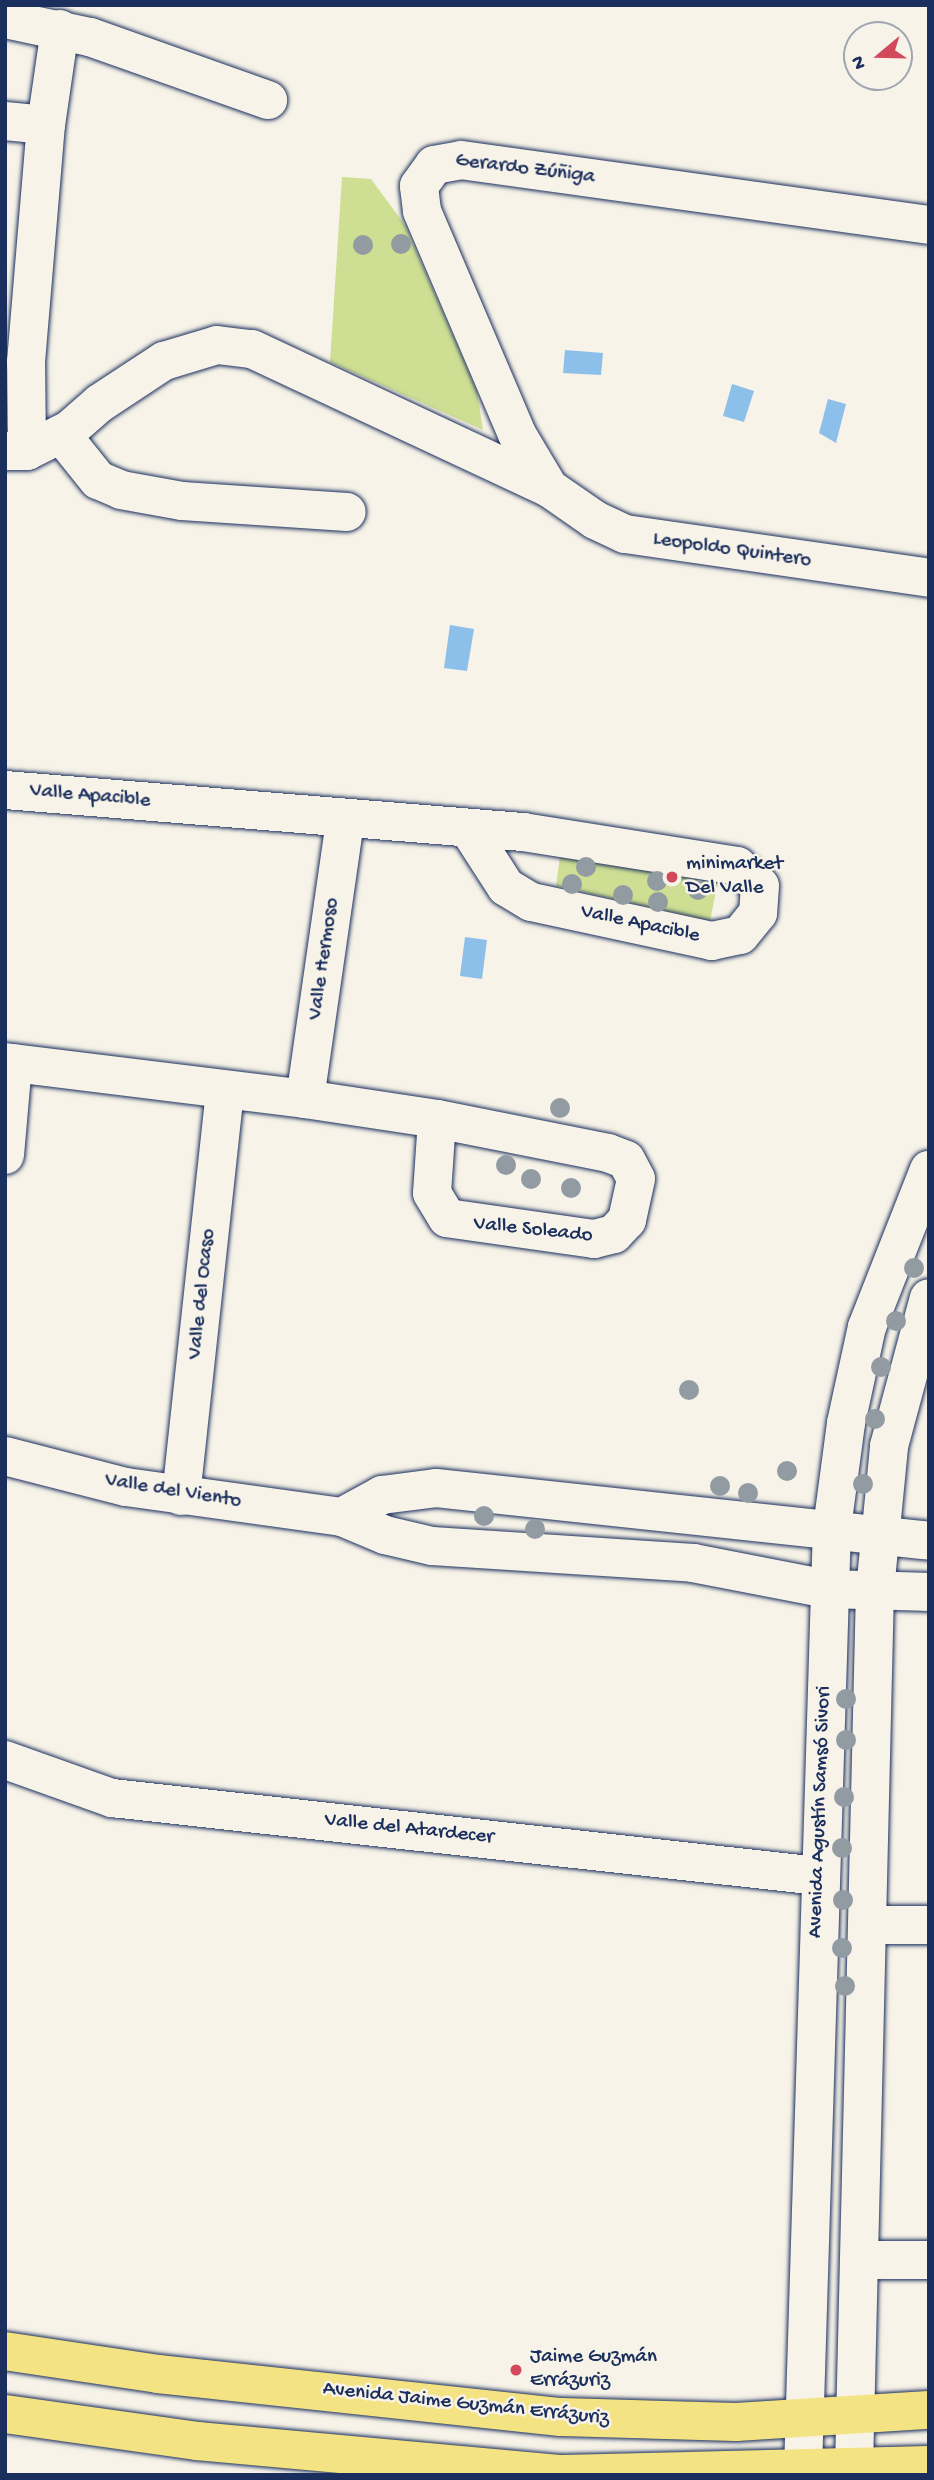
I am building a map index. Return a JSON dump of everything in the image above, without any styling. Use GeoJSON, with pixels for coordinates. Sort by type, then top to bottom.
{"type":"FeatureCollection","features":[{"type":"Feature","properties":{"kind":"main road","name":"Avenida Jaime Guzmán Errázuriz"},"geometry":{"type":"LineString","coordinates":[[5,2351],[159,2374],[561,2417],[648,2421],[803,2418],[929,2410]]}},
{"type":"Feature","properties":{"kind":"main road"},"geometry":{"type":"LineString","coordinates":[[5,2414],[197,2441],[459,2467],[650,2474],[929,2465]]}},
{"type":"Feature","properties":{"kind":"street"},"geometry":{"type":"LineString","coordinates":[[5,19],[60,29],[268,100]]}},
{"type":"Feature","properties":{"kind":"street"},"geometry":{"type":"LineString","coordinates":[[16,451],[46,125],[60,29]]}},
{"type":"Feature","properties":{"kind":"street"},"geometry":{"type":"LineString","coordinates":[[5,121],[46,125]]}},
{"type":"Feature","properties":{"kind":"street","name":"Gerardo Zúñiga"},"geometry":{"type":"LineString","coordinates":[[549,488],[517,433],[422,211],[419,186],[434,165],[461,160],[929,225]]}},
{"type":"Feature","properties":{"kind":"street","name":"Leopoldo Quintero"},"geometry":{"type":"LineString","coordinates":[[16,451],[61,434],[164,361],[217,345],[252,349],[549,488],[595,520],[658,542],[929,578]]}},
{"type":"Feature","properties":{"kind":"street"},"geometry":{"type":"LineString","coordinates":[[61,434],[98,480],[121,490],[182,501],[347,512]]}},
{"type":"Feature","properties":{"kind":"street","name":"Valle Apacible"},"geometry":{"type":"LineString","coordinates":[[5,790],[468,828],[737,866],[760,886],[758,913],[740,935],[712,941],[531,902],[506,887],[468,828]]}},
{"type":"Feature","properties":{"kind":"street","name":"Valle Hermoso"},"geometry":{"type":"LineString","coordinates":[[305,1099],[345,820]]}},
{"type":"Feature","properties":{"kind":"street","name":"Valle Soleado"},"geometry":{"type":"LineString","coordinates":[[5,1155],[9,1062],[305,1099],[437,1119],[618,1156],[636,1179],[626,1220],[614,1234],[594,1239],[447,1218],[432,1193],[437,1119]]}},
{"type":"Feature","properties":{"kind":"street","name":"Valle del Ocaso"},"geometry":{"type":"LineString","coordinates":[[181,1496],[225,1091]]}},
{"type":"Feature","properties":{"kind":"street","name":"Avenida Agustín Samsó Sivori"},"geometry":{"type":"LineString","coordinates":[[803,2470],[827,1589],[832,1528],[846,1423],[867,1327],[929,1170]]}},
{"type":"Feature","properties":{"kind":"street"},"geometry":{"type":"LineString","coordinates":[[854,2467],[875,1590],[879,1533],[899,1401],[929,1298]]}},
{"type":"Feature","properties":{"kind":"street","name":"Valle del Viento"},"geometry":{"type":"LineString","coordinates":[[5,1456],[181,1496],[342,1517],[385,1535],[432,1546],[642,1560],[770,1577],[827,1589],[875,1590],[928,1586]]}},
{"type":"Feature","properties":{"kind":"street"},"geometry":{"type":"LineString","coordinates":[[342,1517],[382,1495],[436,1488],[648,1513],[879,1533],[929,1541]]}},
{"type":"Feature","properties":{"kind":"street"},"geometry":{"type":"LineString","coordinates":[[642,1560],[648,1513]]}},
{"type":"Feature","properties":{"kind":"street"},"geometry":{"type":"LineString","coordinates":[[770,1577],[777,1524]]}},
{"type":"Feature","properties":{"kind":"street","name":"Valle del Atardecer"},"geometry":{"type":"LineString","coordinates":[[5,1760],[112,1798],[819,1876]]}},
{"type":"Feature","properties":{"kind":"street"},"geometry":{"type":"LineString","coordinates":[[867,1925],[929,1925]]}},
{"type":"Feature","properties":{"kind":"street"},"geometry":{"type":"LineString","coordinates":[[860,2260],[929,2260]]}},
{"type":"Feature","properties":{"kind":"green space"},"geometry":{"type":"Polygon","coordinates":[[[342,177],[371,179],[405,225],[477,391],[483,430],[330,362],[342,177]]]}},
{"type":"Feature","properties":{"kind":"green space"},"geometry":{"type":"Polygon","coordinates":[[[560,856],[718,881],[710,921],[556,886],[560,856]]]}},
{"type":"Feature","properties":{"kind":"water"},"geometry":{"type":"Polygon","coordinates":[[[565,350],[603,353],[601,375],[563,373],[565,350]]]}},
{"type":"Feature","properties":{"kind":"water"},"geometry":{"type":"Polygon","coordinates":[[[732,384],[754,391],[744,422],[723,416],[732,384]]]}},
{"type":"Feature","properties":{"kind":"water"},"geometry":{"type":"Polygon","coordinates":[[[828,399],[846,404],[836,443],[819,433],[828,399]]]}},
{"type":"Feature","properties":{"kind":"water"},"geometry":{"type":"Polygon","coordinates":[[[450,625],[474,629],[467,671],[444,668],[450,625]]]}},
{"type":"Feature","properties":{"kind":"water"},"geometry":{"type":"Polygon","coordinates":[[[465,937],[487,940],[482,979],[460,976],[465,937]]]}},
{"type":"Feature","properties":{"kind":"place","name":"minimarket Del Valle"},"geometry":{"type":"Point","coordinates":[672,877]}},
{"type":"Feature","properties":{"kind":"place","name":"Jaime Guzmán Errázuriz"},"geometry":{"type":"Point","coordinates":[516,2370]}}]}
